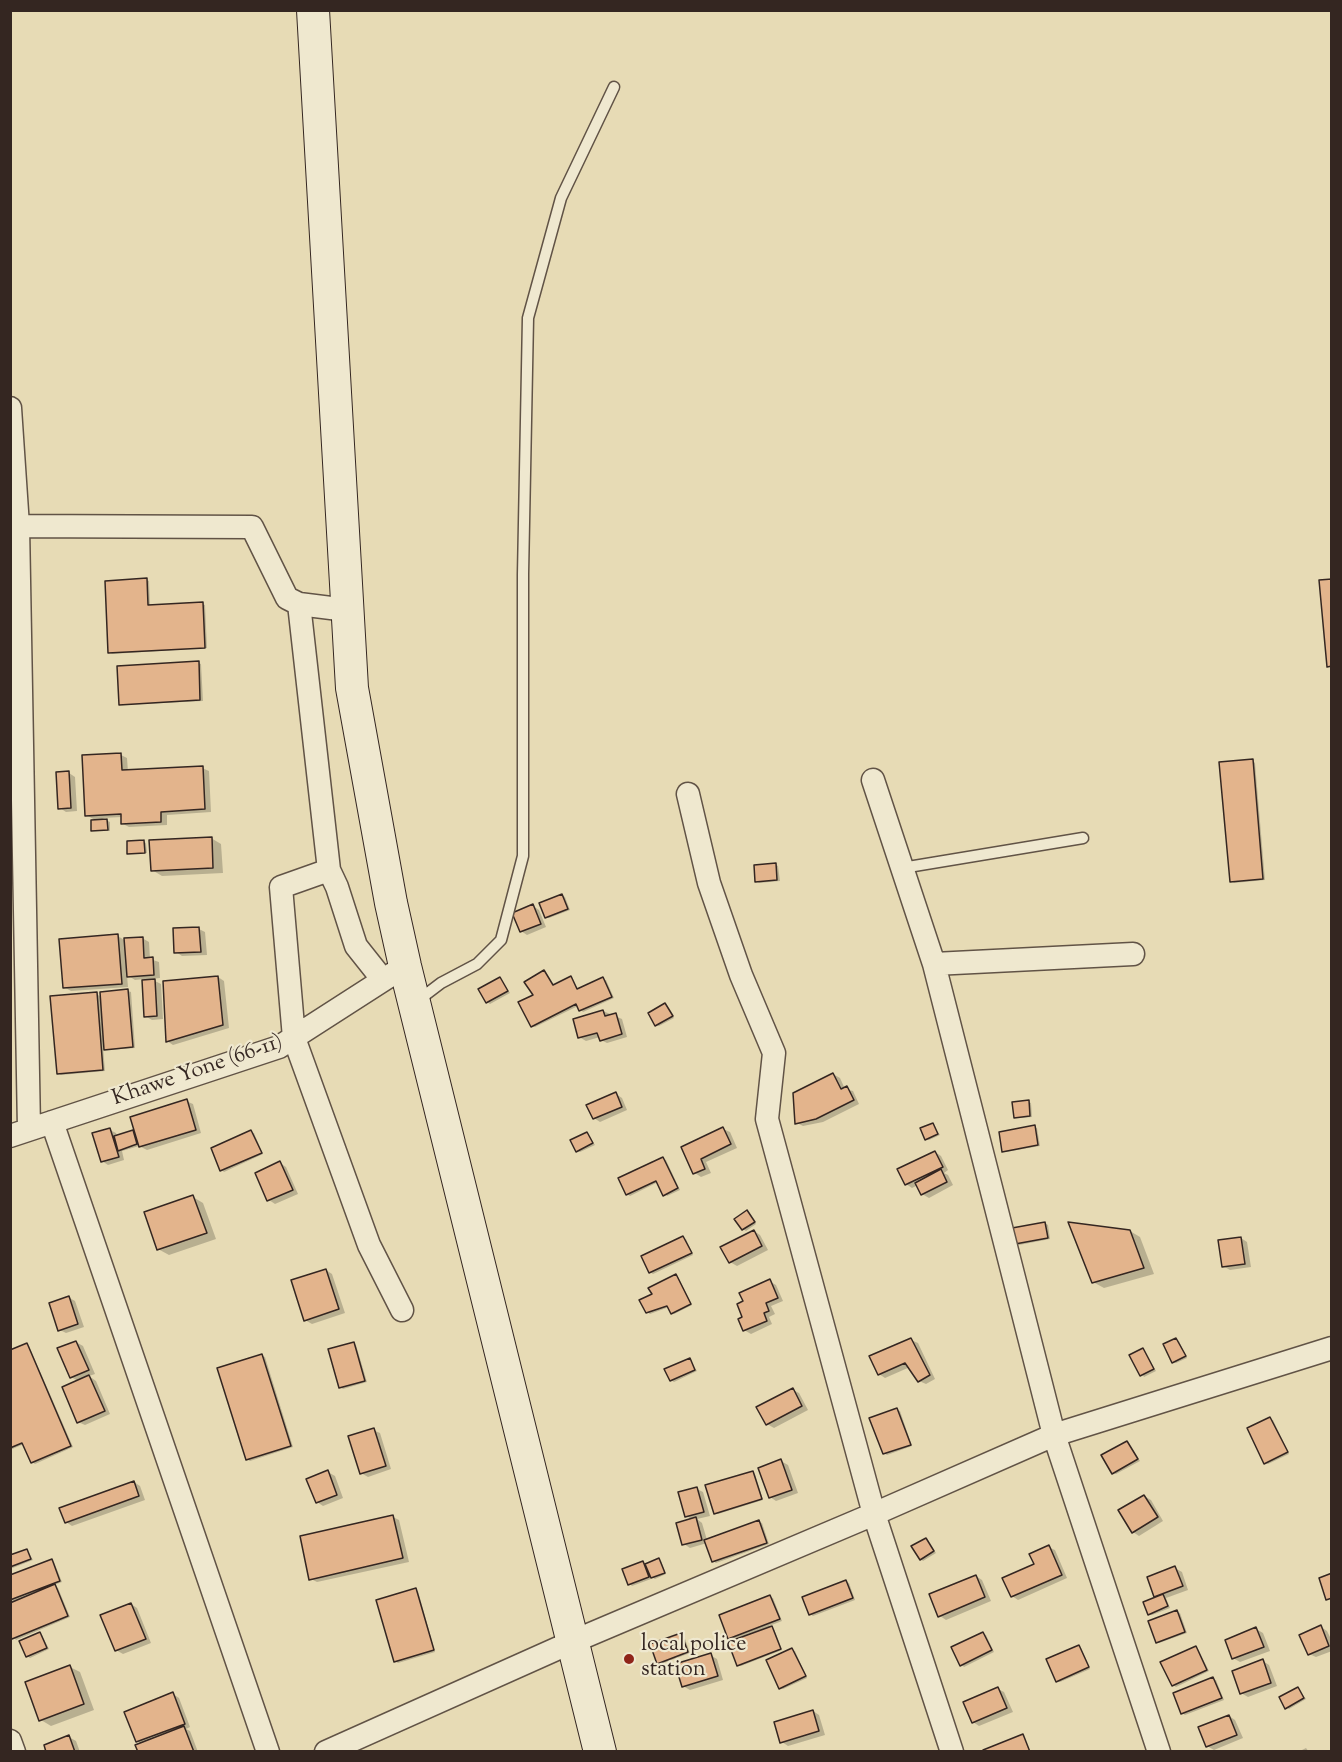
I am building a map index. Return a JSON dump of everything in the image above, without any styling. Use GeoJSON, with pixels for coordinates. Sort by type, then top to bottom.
{"type":"FeatureCollection","features":[{"type":"Feature","properties":{"kind":"main road"},"geometry":{"type":"LineString","coordinates":[[313,10],[352,688],[394,973],[415,1004],[600,1752]]}},
{"type":"Feature","properties":{"kind":"street"},"geometry":{"type":"LineString","coordinates":[[10,408],[14,526],[20,1132]]}},
{"type":"Feature","properties":{"kind":"street"},"geometry":{"type":"LineString","coordinates":[[14,526],[252,527],[287,598],[299,604],[347,610]]}},
{"type":"Feature","properties":{"kind":"street"},"geometry":{"type":"LineString","coordinates":[[299,604],[329,870],[337,887],[356,946],[394,973]]}},
{"type":"Feature","properties":{"kind":"street"},"geometry":{"type":"LineString","coordinates":[[873,780],[934,964],[1053,1435],[1159,1752]]}},
{"type":"Feature","properties":{"kind":"street"},"geometry":{"type":"LineString","coordinates":[[688,794],[709,883],[741,975],[774,1053],[767,1119],[874,1514],[952,1752]]}},
{"type":"Feature","properties":{"kind":"street"},"geometry":{"type":"LineString","coordinates":[[329,870],[281,887],[294,1038],[369,1245],[402,1310]]}},
{"type":"Feature","properties":{"kind":"street"},"geometry":{"type":"LineString","coordinates":[[934,964],[1133,954]]}},
{"type":"Feature","properties":{"kind":"street","name":"Khawe Yone (66-11)"},"geometry":{"type":"LineString","coordinates":[[20,1132],[279,1047],[394,973]]}},
{"type":"Feature","properties":{"kind":"street"},"geometry":{"type":"LineString","coordinates":[[52,1122],[268,1752]]}},
{"type":"Feature","properties":{"kind":"street"},"geometry":{"type":"LineString","coordinates":[[326,1752],[572,1642],[874,1514],[1053,1435],[1332,1348]]}},
{"type":"Feature","properties":{"kind":"street"},"geometry":{"type":"LineString","coordinates":[[10,1741],[14,1752]]}},
{"type":"Feature","properties":{"kind":"lane"},"geometry":{"type":"LineString","coordinates":[[415,1004],[441,982],[477,964],[501,940],[523,856],[523,574],[528,318],[561,198],[614,87]]}},
{"type":"Feature","properties":{"kind":"lane"},"geometry":{"type":"LineString","coordinates":[[902,868],[1083,838]]}},
{"type":"Feature","properties":{"kind":"building"},"geometry":{"type":"Polygon","coordinates":[[[147,578],[148,605],[203,602],[205,648],[108,653],[105,581],[147,578]]]}},
{"type":"Feature","properties":{"kind":"building"},"geometry":{"type":"Polygon","coordinates":[[[1332,579],[1332,666],[1327,667],[1319,580],[1332,579]]]}},
{"type":"Feature","properties":{"kind":"building"},"geometry":{"type":"Polygon","coordinates":[[[199,661],[200,700],[119,705],[117,666],[199,661]]]}},
{"type":"Feature","properties":{"kind":"building"},"geometry":{"type":"Polygon","coordinates":[[[121,753],[122,770],[203,766],[205,809],[161,812],[161,822],[121,824],[121,814],[85,816],[82,755],[121,753]]]}},
{"type":"Feature","properties":{"kind":"building"},"geometry":{"type":"Polygon","coordinates":[[[1253,759],[1263,879],[1230,882],[1219,762],[1253,759]]]}},
{"type":"Feature","properties":{"kind":"building"},"geometry":{"type":"Polygon","coordinates":[[[69,771],[71,808],[58,809],[56,772],[69,771]]]}},
{"type":"Feature","properties":{"kind":"building"},"geometry":{"type":"Polygon","coordinates":[[[107,819],[108,830],[91,831],[91,820],[107,819]]]}},
{"type":"Feature","properties":{"kind":"building"},"geometry":{"type":"Polygon","coordinates":[[[212,837],[213,868],[151,871],[149,840],[212,837]]]}},
{"type":"Feature","properties":{"kind":"building"},"geometry":{"type":"Polygon","coordinates":[[[144,840],[145,853],[127,854],[127,841],[144,840]]]}},
{"type":"Feature","properties":{"kind":"building"},"geometry":{"type":"Polygon","coordinates":[[[776,863],[777,880],[755,882],[754,865],[776,863]]]}},
{"type":"Feature","properties":{"kind":"building"},"geometry":{"type":"Polygon","coordinates":[[[562,894],[568,909],[545,918],[539,903],[562,894]]]}},
{"type":"Feature","properties":{"kind":"building"},"geometry":{"type":"Polygon","coordinates":[[[533,904],[541,924],[520,932],[512,913],[533,904]]]}},
{"type":"Feature","properties":{"kind":"building"},"geometry":{"type":"Polygon","coordinates":[[[199,927],[201,952],[174,953],[173,928],[199,927]]]}},
{"type":"Feature","properties":{"kind":"building"},"geometry":{"type":"Polygon","coordinates":[[[118,934],[122,984],[63,988],[59,939],[118,934]]]}},
{"type":"Feature","properties":{"kind":"building"},"geometry":{"type":"Polygon","coordinates":[[[143,937],[144,958],[153,957],[154,975],[127,977],[124,938],[143,937]]]}},
{"type":"Feature","properties":{"kind":"building"},"geometry":{"type":"Polygon","coordinates":[[[544,970],[553,985],[571,976],[577,989],[603,977],[612,997],[579,1011],[576,1004],[531,1027],[518,1002],[533,995],[524,982],[544,970]]]}},
{"type":"Feature","properties":{"kind":"building"},"geometry":{"type":"Polygon","coordinates":[[[218,976],[223,1025],[166,1042],[163,981],[218,976]]]}},
{"type":"Feature","properties":{"kind":"building"},"geometry":{"type":"Polygon","coordinates":[[[500,977],[508,991],[486,1003],[478,989],[500,977]]]}},
{"type":"Feature","properties":{"kind":"building"},"geometry":{"type":"Polygon","coordinates":[[[155,979],[157,1016],[144,1017],[142,980],[155,979]]]}},
{"type":"Feature","properties":{"kind":"building"},"geometry":{"type":"Polygon","coordinates":[[[128,989],[133,1047],[104,1050],[100,992],[128,989]]]}},
{"type":"Feature","properties":{"kind":"building"},"geometry":{"type":"Polygon","coordinates":[[[97,992],[103,1070],[57,1074],[50,996],[97,992]]]}},
{"type":"Feature","properties":{"kind":"building"},"geometry":{"type":"Polygon","coordinates":[[[665,1003],[673,1016],[655,1026],[648,1013],[665,1003]]]}},
{"type":"Feature","properties":{"kind":"building"},"geometry":{"type":"Polygon","coordinates":[[[603,1010],[605,1016],[616,1013],[622,1034],[600,1041],[597,1033],[578,1038],[573,1019],[603,1010]]]}},
{"type":"Feature","properties":{"kind":"building"},"geometry":{"type":"Polygon","coordinates":[[[833,1073],[841,1089],[847,1086],[854,1100],[816,1119],[795,1124],[793,1093],[833,1073]]]}},
{"type":"Feature","properties":{"kind":"building"},"geometry":{"type":"Polygon","coordinates":[[[616,1092],[622,1107],[593,1119],[586,1105],[616,1092]]]}},
{"type":"Feature","properties":{"kind":"building"},"geometry":{"type":"Polygon","coordinates":[[[187,1099],[196,1130],[139,1147],[130,1117],[187,1099]]]}},
{"type":"Feature","properties":{"kind":"building"},"geometry":{"type":"Polygon","coordinates":[[[1029,1100],[1030,1116],[1014,1118],[1012,1102],[1029,1100]]]}},
{"type":"Feature","properties":{"kind":"building"},"geometry":{"type":"Polygon","coordinates":[[[933,1123],[938,1134],[925,1140],[920,1128],[933,1123]]]}},
{"type":"Feature","properties":{"kind":"building"},"geometry":{"type":"Polygon","coordinates":[[[1035,1125],[1038,1145],[1002,1152],[999,1132],[1035,1125]]]}},
{"type":"Feature","properties":{"kind":"building"},"geometry":{"type":"Polygon","coordinates":[[[723,1127],[731,1144],[701,1159],[705,1169],[693,1174],[681,1147],[723,1127]]]}},
{"type":"Feature","properties":{"kind":"building"},"geometry":{"type":"Polygon","coordinates":[[[110,1128],[119,1157],[101,1162],[92,1133],[110,1128]]]}},
{"type":"Feature","properties":{"kind":"building"},"geometry":{"type":"Polygon","coordinates":[[[133,1130],[137,1144],[118,1151],[114,1136],[133,1130]]]}},
{"type":"Feature","properties":{"kind":"building"},"geometry":{"type":"Polygon","coordinates":[[[251,1130],[262,1153],[220,1171],[211,1148],[251,1130]]]}},
{"type":"Feature","properties":{"kind":"building"},"geometry":{"type":"Polygon","coordinates":[[[587,1132],[593,1143],[576,1152],[570,1140],[587,1132]]]}},
{"type":"Feature","properties":{"kind":"building"},"geometry":{"type":"Polygon","coordinates":[[[935,1151],[943,1167],[905,1185],[897,1169],[935,1151]]]}},
{"type":"Feature","properties":{"kind":"building"},"geometry":{"type":"Polygon","coordinates":[[[663,1157],[678,1188],[663,1196],[656,1181],[626,1195],[618,1178],[663,1157]]]}},
{"type":"Feature","properties":{"kind":"building"},"geometry":{"type":"Polygon","coordinates":[[[280,1161],[293,1190],[267,1201],[255,1173],[280,1161]]]}},
{"type":"Feature","properties":{"kind":"building"},"geometry":{"type":"Polygon","coordinates":[[[941,1169],[947,1182],[921,1195],[915,1183],[941,1169]]]}},
{"type":"Feature","properties":{"kind":"building"},"geometry":{"type":"Polygon","coordinates":[[[193,1195],[207,1233],[157,1250],[144,1212],[193,1195]]]}},
{"type":"Feature","properties":{"kind":"building"},"geometry":{"type":"Polygon","coordinates":[[[747,1210],[755,1222],[742,1230],[734,1219],[747,1210]]]}},
{"type":"Feature","properties":{"kind":"building"},"geometry":{"type":"Polygon","coordinates":[[[1045,1222],[1048,1238],[1015,1244],[1012,1228],[1045,1222]]]}},
{"type":"Feature","properties":{"kind":"building"},"geometry":{"type":"Polygon","coordinates":[[[1068,1222],[1130,1230],[1144,1268],[1092,1283],[1068,1222]]]}},
{"type":"Feature","properties":{"kind":"building"},"geometry":{"type":"Polygon","coordinates":[[[754,1230],[762,1246],[729,1263],[720,1247],[754,1230]]]}},
{"type":"Feature","properties":{"kind":"building"},"geometry":{"type":"Polygon","coordinates":[[[683,1236],[692,1253],[649,1273],[641,1256],[683,1236]]]}},
{"type":"Feature","properties":{"kind":"building"},"geometry":{"type":"Polygon","coordinates":[[[1241,1237],[1245,1264],[1222,1267],[1218,1240],[1241,1237]]]}},
{"type":"Feature","properties":{"kind":"building"},"geometry":{"type":"Polygon","coordinates":[[[326,1269],[339,1309],[304,1321],[291,1280],[326,1269]]]}},
{"type":"Feature","properties":{"kind":"building"},"geometry":{"type":"Polygon","coordinates":[[[676,1274],[691,1304],[671,1314],[667,1306],[646,1313],[639,1300],[652,1294],[648,1288],[676,1274]]]}},
{"type":"Feature","properties":{"kind":"building"},"geometry":{"type":"Polygon","coordinates":[[[770,1279],[778,1298],[766,1303],[769,1311],[764,1313],[767,1321],[743,1331],[738,1319],[742,1317],[737,1304],[743,1301],[739,1293],[770,1279]]]}},
{"type":"Feature","properties":{"kind":"building"},"geometry":{"type":"Polygon","coordinates":[[[69,1296],[78,1324],[58,1331],[49,1303],[69,1296]]]}},
{"type":"Feature","properties":{"kind":"building"},"geometry":{"type":"Polygon","coordinates":[[[911,1338],[930,1375],[918,1382],[905,1363],[878,1375],[869,1356],[911,1338]]]}},
{"type":"Feature","properties":{"kind":"building"},"geometry":{"type":"Polygon","coordinates":[[[1176,1338],[1186,1356],[1172,1363],[1163,1344],[1176,1338]]]}},
{"type":"Feature","properties":{"kind":"building"},"geometry":{"type":"Polygon","coordinates":[[[76,1341],[89,1370],[70,1378],[57,1348],[76,1341]]]}},
{"type":"Feature","properties":{"kind":"building"},"geometry":{"type":"Polygon","coordinates":[[[354,1342],[365,1381],[339,1388],[328,1349],[354,1342]]]}},
{"type":"Feature","properties":{"kind":"building"},"geometry":{"type":"Polygon","coordinates":[[[27,1343],[71,1446],[31,1463],[22,1443],[10,1448],[10,1350],[27,1343]]]}},
{"type":"Feature","properties":{"kind":"building"},"geometry":{"type":"Polygon","coordinates":[[[1143,1348],[1154,1369],[1140,1376],[1129,1355],[1143,1348]]]}},
{"type":"Feature","properties":{"kind":"building"},"geometry":{"type":"Polygon","coordinates":[[[262,1354],[291,1446],[246,1460],[217,1368],[262,1354]]]}},
{"type":"Feature","properties":{"kind":"building"},"geometry":{"type":"Polygon","coordinates":[[[690,1358],[695,1370],[670,1381],[664,1369],[690,1358]]]}},
{"type":"Feature","properties":{"kind":"building"},"geometry":{"type":"Polygon","coordinates":[[[89,1375],[105,1411],[77,1423],[62,1387],[89,1375]]]}},
{"type":"Feature","properties":{"kind":"building"},"geometry":{"type":"Polygon","coordinates":[[[793,1388],[802,1406],[766,1425],[756,1407],[793,1388]]]}},
{"type":"Feature","properties":{"kind":"building"},"geometry":{"type":"Polygon","coordinates":[[[897,1408],[911,1445],[883,1454],[869,1418],[897,1408]]]}},
{"type":"Feature","properties":{"kind":"building"},"geometry":{"type":"Polygon","coordinates":[[[1270,1417],[1288,1452],[1264,1464],[1247,1428],[1270,1417]]]}},
{"type":"Feature","properties":{"kind":"building"},"geometry":{"type":"Polygon","coordinates":[[[374,1428],[386,1466],[360,1474],[348,1436],[374,1428]]]}},
{"type":"Feature","properties":{"kind":"building"},"geometry":{"type":"Polygon","coordinates":[[[1127,1441],[1138,1459],[1112,1474],[1101,1455],[1127,1441]]]}},
{"type":"Feature","properties":{"kind":"building"},"geometry":{"type":"Polygon","coordinates":[[[781,1459],[792,1490],[769,1498],[758,1468],[781,1459]]]}},
{"type":"Feature","properties":{"kind":"building"},"geometry":{"type":"Polygon","coordinates":[[[328,1470],[337,1495],[316,1503],[306,1479],[328,1470]]]}},
{"type":"Feature","properties":{"kind":"building"},"geometry":{"type":"Polygon","coordinates":[[[753,1471],[762,1499],[714,1514],[705,1485],[753,1471]]]}},
{"type":"Feature","properties":{"kind":"building"},"geometry":{"type":"Polygon","coordinates":[[[134,1481],[139,1496],[65,1523],[59,1508],[134,1481]]]}},
{"type":"Feature","properties":{"kind":"building"},"geometry":{"type":"Polygon","coordinates":[[[697,1487],[704,1512],[685,1517],[678,1492],[697,1487]]]}},
{"type":"Feature","properties":{"kind":"building"},"geometry":{"type":"Polygon","coordinates":[[[1144,1495],[1158,1517],[1132,1533],[1118,1510],[1144,1495]]]}},
{"type":"Feature","properties":{"kind":"building"},"geometry":{"type":"Polygon","coordinates":[[[393,1515],[403,1558],[309,1580],[300,1536],[393,1515]]]}},
{"type":"Feature","properties":{"kind":"building"},"geometry":{"type":"Polygon","coordinates":[[[696,1517],[702,1540],[682,1545],[676,1523],[696,1517]]]}},
{"type":"Feature","properties":{"kind":"building"},"geometry":{"type":"Polygon","coordinates":[[[759,1520],[767,1543],[712,1562],[704,1540],[759,1520]]]}},
{"type":"Feature","properties":{"kind":"building"},"geometry":{"type":"Polygon","coordinates":[[[926,1538],[934,1551],[920,1560],[911,1546],[926,1538]]]}},
{"type":"Feature","properties":{"kind":"building"},"geometry":{"type":"Polygon","coordinates":[[[1049,1545],[1062,1575],[1011,1597],[1002,1578],[1034,1564],[1029,1554],[1049,1545]]]}},
{"type":"Feature","properties":{"kind":"building"},"geometry":{"type":"Polygon","coordinates":[[[27,1549],[31,1559],[10,1567],[10,1555],[27,1549]]]}},
{"type":"Feature","properties":{"kind":"building"},"geometry":{"type":"Polygon","coordinates":[[[659,1558],[665,1573],[651,1578],[645,1564],[659,1558]]]}},
{"type":"Feature","properties":{"kind":"building"},"geometry":{"type":"Polygon","coordinates":[[[52,1559],[60,1581],[10,1600],[10,1575],[52,1559]]]}},
{"type":"Feature","properties":{"kind":"building"},"geometry":{"type":"Polygon","coordinates":[[[643,1561],[649,1577],[628,1585],[622,1569],[643,1561]]]}},
{"type":"Feature","properties":{"kind":"building"},"geometry":{"type":"Polygon","coordinates":[[[1175,1566],[1183,1586],[1154,1597],[1147,1577],[1175,1566]]]}},
{"type":"Feature","properties":{"kind":"building"},"geometry":{"type":"Polygon","coordinates":[[[1332,1573],[1332,1598],[1326,1600],[1319,1578],[1332,1573]]]}},
{"type":"Feature","properties":{"kind":"building"},"geometry":{"type":"Polygon","coordinates":[[[976,1575],[985,1597],[938,1617],[929,1594],[976,1575]]]}},
{"type":"Feature","properties":{"kind":"building"},"geometry":{"type":"Polygon","coordinates":[[[846,1580],[853,1598],[809,1615],[802,1597],[846,1580]]]}},
{"type":"Feature","properties":{"kind":"building"},"geometry":{"type":"Polygon","coordinates":[[[55,1584],[68,1616],[12,1639],[10,1603],[55,1584]]]}},
{"type":"Feature","properties":{"kind":"building"},"geometry":{"type":"Polygon","coordinates":[[[416,1588],[434,1650],[394,1662],[376,1600],[416,1588]]]}},
{"type":"Feature","properties":{"kind":"building"},"geometry":{"type":"Polygon","coordinates":[[[1163,1594],[1168,1606],[1148,1615],[1143,1602],[1163,1594]]]}},
{"type":"Feature","properties":{"kind":"building"},"geometry":{"type":"Polygon","coordinates":[[[770,1595],[780,1619],[728,1639],[719,1615],[770,1595]]]}},
{"type":"Feature","properties":{"kind":"building"},"geometry":{"type":"Polygon","coordinates":[[[131,1603],[146,1639],[115,1651],[100,1615],[131,1603]]]}},
{"type":"Feature","properties":{"kind":"building"},"geometry":{"type":"Polygon","coordinates":[[[1177,1610],[1185,1632],[1156,1643],[1148,1621],[1177,1610]]]}},
{"type":"Feature","properties":{"kind":"building"},"geometry":{"type":"Polygon","coordinates":[[[1321,1625],[1329,1646],[1308,1655],[1299,1635],[1321,1625]]]}},
{"type":"Feature","properties":{"kind":"building"},"geometry":{"type":"Polygon","coordinates":[[[772,1626],[781,1649],[737,1666],[728,1642],[772,1626]]]}},
{"type":"Feature","properties":{"kind":"building"},"geometry":{"type":"Polygon","coordinates":[[[1256,1627],[1264,1647],[1232,1659],[1225,1640],[1256,1627]]]}},
{"type":"Feature","properties":{"kind":"building"},"geometry":{"type":"Polygon","coordinates":[[[40,1632],[47,1648],[26,1657],[19,1641],[40,1632]]]}},
{"type":"Feature","properties":{"kind":"building"},"geometry":{"type":"Polygon","coordinates":[[[983,1632],[992,1650],[960,1666],[951,1647],[983,1632]]]}},
{"type":"Feature","properties":{"kind":"building"},"geometry":{"type":"Polygon","coordinates":[[[681,1633],[688,1652],[657,1664],[650,1644],[681,1633]]]}},
{"type":"Feature","properties":{"kind":"building"},"geometry":{"type":"Polygon","coordinates":[[[1079,1645],[1089,1667],[1056,1682],[1046,1659],[1079,1645]]]}},
{"type":"Feature","properties":{"kind":"building"},"geometry":{"type":"Polygon","coordinates":[[[1196,1646],[1207,1670],[1172,1686],[1160,1662],[1196,1646]]]}},
{"type":"Feature","properties":{"kind":"building"},"geometry":{"type":"Polygon","coordinates":[[[792,1648],[806,1676],[779,1689],[766,1660],[792,1648]]]}},
{"type":"Feature","properties":{"kind":"building"},"geometry":{"type":"Polygon","coordinates":[[[711,1653],[718,1676],[682,1687],[675,1664],[711,1653]]]}},
{"type":"Feature","properties":{"kind":"building"},"geometry":{"type":"Polygon","coordinates":[[[1263,1659],[1271,1683],[1240,1694],[1232,1671],[1263,1659]]]}},
{"type":"Feature","properties":{"kind":"building"},"geometry":{"type":"Polygon","coordinates":[[[70,1665],[84,1704],[39,1721],[25,1682],[70,1665]]]}},
{"type":"Feature","properties":{"kind":"building"},"geometry":{"type":"Polygon","coordinates":[[[1213,1677],[1222,1698],[1181,1714],[1173,1693],[1213,1677]]]}},
{"type":"Feature","properties":{"kind":"building"},"geometry":{"type":"Polygon","coordinates":[[[998,1687],[1007,1708],[972,1723],[963,1702],[998,1687]]]}},
{"type":"Feature","properties":{"kind":"building"},"geometry":{"type":"Polygon","coordinates":[[[1298,1687],[1304,1698],[1285,1709],[1279,1697],[1298,1687]]]}},
{"type":"Feature","properties":{"kind":"building"},"geometry":{"type":"Polygon","coordinates":[[[173,1692],[185,1724],[136,1742],[124,1712],[173,1692]]]}},
{"type":"Feature","properties":{"kind":"building"},"geometry":{"type":"Polygon","coordinates":[[[813,1710],[819,1731],[780,1743],[774,1722],[813,1710]]]}},
{"type":"Feature","properties":{"kind":"building"},"geometry":{"type":"Polygon","coordinates":[[[1229,1715],[1237,1735],[1206,1747],[1198,1727],[1229,1715]]]}},
{"type":"Feature","properties":{"kind":"building"},"geometry":{"type":"Polygon","coordinates":[[[184,1726],[194,1752],[138,1752],[135,1745],[184,1726]]]}},
{"type":"Feature","properties":{"kind":"building"},"geometry":{"type":"Polygon","coordinates":[[[1023,1734],[1030,1752],[984,1752],[983,1750],[1023,1734]]]}},
{"type":"Feature","properties":{"kind":"building"},"geometry":{"type":"Polygon","coordinates":[[[69,1735],[75,1752],[46,1752],[44,1745],[69,1735]]]}},
{"type":"Feature","properties":{"kind":"place","name":"local police station"},"geometry":{"type":"Point","coordinates":[629,1659]}}]}
